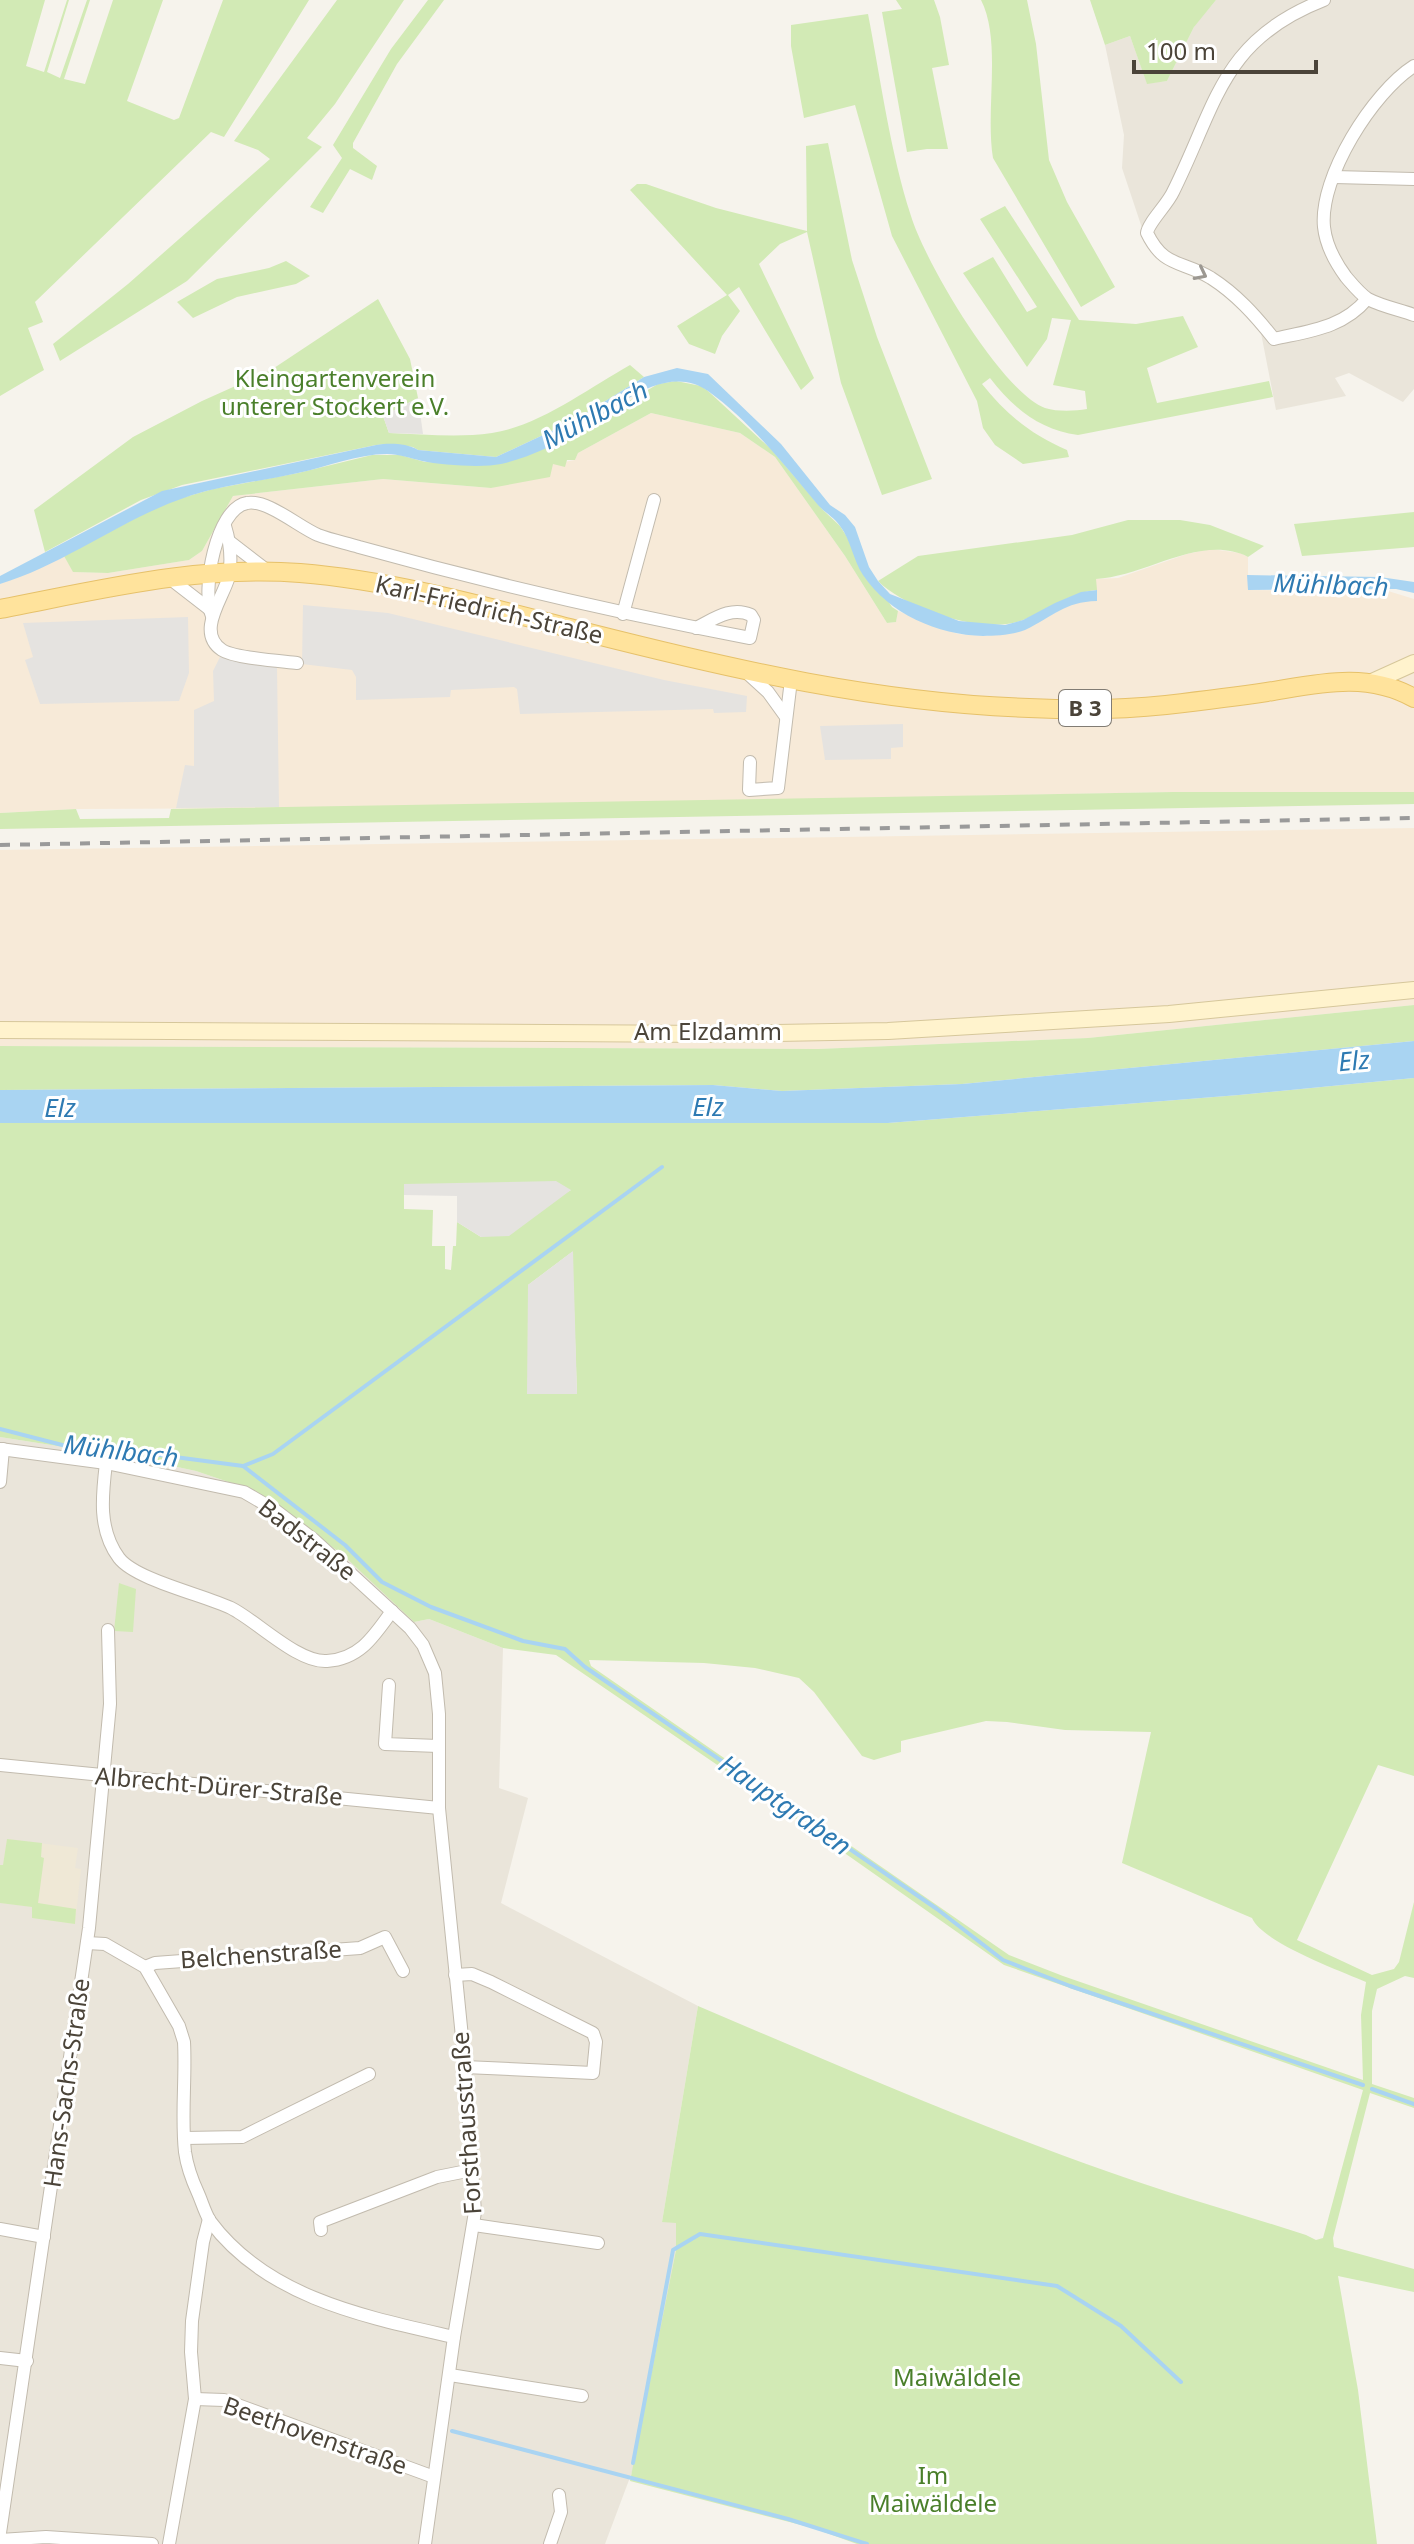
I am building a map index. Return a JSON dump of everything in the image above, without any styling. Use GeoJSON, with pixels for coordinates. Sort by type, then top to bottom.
{"type":"FeatureCollection","features":[{"type":"Feature","properties":{"kind":"main road","name":"Karl-Friedrich-Straße"},"geometry":{"type":"LineString","coordinates":[[0,609],[168,577],[269,572],[342,577],[423,592],[745,671],[913,700],[1002,707],[1165,705],[1326,682],[1372,682],[1397,688],[1414,698]]}},
{"type":"Feature","properties":{"kind":"street"},"geometry":{"type":"LineString","coordinates":[[1324,0],[1267,30],[1241,55],[1222,82],[1173,192],[1162,212],[1148,226],[1147,233],[1161,256],[1195,270],[1222,286],[1242,301],[1274,339],[1336,325],[1356,312],[1367,299]]}},
{"type":"Feature","properties":{"kind":"street"},"geometry":{"type":"LineString","coordinates":[[1414,66],[1362,118],[1334,177],[1325,212],[1327,242],[1342,271],[1367,299],[1414,315]]}},
{"type":"Feature","properties":{"kind":"street"},"geometry":{"type":"LineString","coordinates":[[1334,177],[1414,179]]}},
{"type":"Feature","properties":{"kind":"street"},"geometry":{"type":"LineString","coordinates":[[623,614],[654,500]]}},
{"type":"Feature","properties":{"kind":"street"},"geometry":{"type":"LineString","coordinates":[[297,663],[222,650],[210,630],[208,574],[214,549],[235,508],[249,502],[318,535],[442,570],[623,614],[696,628]]}},
{"type":"Feature","properties":{"kind":"street"},"geometry":{"type":"LineString","coordinates":[[210,612],[222,598],[229,573],[230,542],[225,526]]}},
{"type":"Feature","properties":{"kind":"street"},"geometry":{"type":"LineString","coordinates":[[230,542],[269,572]]}},
{"type":"Feature","properties":{"kind":"street"},"geometry":{"type":"LineString","coordinates":[[168,577],[210,612]]}},
{"type":"Feature","properties":{"kind":"street"},"geometry":{"type":"LineString","coordinates":[[1372,682],[1414,663]]}},
{"type":"Feature","properties":{"kind":"street"},"geometry":{"type":"LineString","coordinates":[[745,671],[768,692],[786,717]]}},
{"type":"Feature","properties":{"kind":"street"},"geometry":{"type":"LineString","coordinates":[[750,762],[749,790],[778,788],[791,680]]}},
{"type":"Feature","properties":{"kind":"street","name":"Am Elzdamm"},"geometry":{"type":"LineString","coordinates":[[0,1030],[716,1034],[888,1031],[1169,1014],[1414,990]]}},
{"type":"Feature","properties":{"kind":"street"},"geometry":{"type":"LineString","coordinates":[[0,1482],[1,1449]]}},
{"type":"Feature","properties":{"kind":"street","name":"Badstraße"},"geometry":{"type":"LineString","coordinates":[[1,1449],[106,1463],[244,1492],[275,1510],[313,1539],[410,1628]]}},
{"type":"Feature","properties":{"kind":"street"},"geometry":{"type":"LineString","coordinates":[[106,1463],[105,1531],[121,1562],[229,1607],[300,1653],[322,1661],[342,1659],[361,1651],[392,1611]]}},
{"type":"Feature","properties":{"kind":"street","name":"Forsthausstraße"},"geometry":{"type":"LineString","coordinates":[[410,1628],[423,1645],[435,1673],[439,1808],[465,2067],[474,2225],[454,2337],[425,2544]]}},
{"type":"Feature","properties":{"kind":"street","name":"Hans-Sachs-Straße"},"geometry":{"type":"LineString","coordinates":[[0,2533],[87,1943],[110,1704],[108,1630]]}},
{"type":"Feature","properties":{"kind":"street"},"geometry":{"type":"LineString","coordinates":[[389,1685],[385,1744],[438,1746]]}},
{"type":"Feature","properties":{"kind":"street","name":"Albrecht-Dürer-Straße"},"geometry":{"type":"LineString","coordinates":[[0,1765],[439,1808]]}},
{"type":"Feature","properties":{"kind":"street","name":"Belchenstraße"},"geometry":{"type":"LineString","coordinates":[[145,1967],[171,1962],[360,1948],[385,1937],[403,1971]]}},
{"type":"Feature","properties":{"kind":"street"},"geometry":{"type":"LineString","coordinates":[[87,1943],[105,1944],[145,1967],[179,2026],[184,2042],[185,2152],[191,2177],[209,2219],[239,2254],[270,2276],[311,2297],[362,2316],[454,2337]]}},
{"type":"Feature","properties":{"kind":"street"},"geometry":{"type":"LineString","coordinates":[[455,1975],[472,1974],[491,1982],[593,2033],[596,2042],[593,2073],[465,2067]]}},
{"type":"Feature","properties":{"kind":"street"},"geometry":{"type":"LineString","coordinates":[[185,2138],[242,2137],[369,2074]]}},
{"type":"Feature","properties":{"kind":"street"},"geometry":{"type":"LineString","coordinates":[[321,2230],[320,2222],[325,2220],[437,2177],[472,2170]]}},
{"type":"Feature","properties":{"kind":"street"},"geometry":{"type":"LineString","coordinates":[[169,2544],[195,2399],[192,2321],[209,2219]]}},
{"type":"Feature","properties":{"kind":"street"},"geometry":{"type":"LineString","coordinates":[[474,2225],[598,2243]]}},
{"type":"Feature","properties":{"kind":"street"},"geometry":{"type":"LineString","coordinates":[[0,2229],[44,2237]]}},
{"type":"Feature","properties":{"kind":"street"},"geometry":{"type":"LineString","coordinates":[[0,2358],[27,2361]]}},
{"type":"Feature","properties":{"kind":"street"},"geometry":{"type":"LineString","coordinates":[[450,2375],[582,2396]]}},
{"type":"Feature","properties":{"kind":"street","name":"Beethovenstraße"},"geometry":{"type":"LineString","coordinates":[[195,2399],[224,2400],[434,2477]]}},
{"type":"Feature","properties":{"kind":"street"},"geometry":{"type":"LineString","coordinates":[[550,2544],[561,2512],[559,2495]]}},
{"type":"Feature","properties":{"kind":"street"},"geometry":{"type":"LineString","coordinates":[[0,2540],[46,2537],[152,2544]]}},
{"type":"Feature","properties":{"kind":"shaded area"},"geometry":{"type":"Polygon","coordinates":[[[1216,0],[1414,0],[1414,389],[1403,402],[1349,373],[1335,378],[1346,396],[1276,410],[1260,328],[1240,303],[1192,274],[1143,231],[1122,168],[1124,135],[1105,45],[1130,36],[1147,83],[1167,81],[1195,25],[1216,0]]]}},
{"type":"Feature","properties":{"kind":"shaded area"},"geometry":{"type":"Polygon","coordinates":[[[418,398],[423,434],[389,433],[383,416],[418,398]]]}},
{"type":"Feature","properties":{"kind":"shaded area"},"geometry":{"type":"Polygon","coordinates":[[[651,413],[740,433],[775,457],[845,556],[887,623],[896,622],[898,611],[958,634],[985,636],[1022,631],[1076,601],[1097,600],[1095,579],[1118,578],[1211,549],[1248,557],[1248,590],[1388,591],[1414,599],[1414,792],[1173,792],[340,808],[76,809],[0,813],[0,584],[64,556],[74,572],[108,573],[189,560],[202,551],[233,496],[383,479],[491,488],[553,464],[575,460],[578,453],[651,413]]]}},
{"type":"Feature","properties":{"kind":"shaded area"},"geometry":{"type":"Polygon","coordinates":[[[303,605],[388,613],[664,680],[747,696],[746,712],[714,713],[713,709],[520,714],[517,689],[514,687],[451,690],[450,697],[356,700],[356,677],[352,670],[302,664],[303,605]]]}},
{"type":"Feature","properties":{"kind":"shaded area"},"geometry":{"type":"Polygon","coordinates":[[[188,617],[189,673],[179,701],[40,704],[25,660],[33,657],[23,623],[188,617]]]}},
{"type":"Feature","properties":{"kind":"shaded area"},"geometry":{"type":"Polygon","coordinates":[[[220,657],[277,667],[279,807],[176,808],[185,765],[194,766],[194,710],[214,701],[213,671],[220,657]]]}},
{"type":"Feature","properties":{"kind":"shaded area"},"geometry":{"type":"Polygon","coordinates":[[[903,724],[903,747],[891,748],[891,759],[825,760],[820,726],[903,724]]]}},
{"type":"Feature","properties":{"kind":"shaded area"},"geometry":{"type":"Polygon","coordinates":[[[1414,828],[1414,1005],[1088,1038],[818,1049],[0,1046],[0,850],[1414,828]]]}},
{"type":"Feature","properties":{"kind":"shaded area"},"geometry":{"type":"Polygon","coordinates":[[[556,1181],[571,1190],[509,1236],[481,1237],[457,1222],[457,1196],[404,1195],[404,1184],[556,1181]]]}},
{"type":"Feature","properties":{"kind":"shaded area"},"geometry":{"type":"Polygon","coordinates":[[[573,1251],[577,1394],[527,1394],[528,1285],[573,1251]]]}},
{"type":"Feature","properties":{"kind":"shaded area"},"geometry":{"type":"Polygon","coordinates":[[[0,1437],[140,1459],[196,1471],[252,1490],[347,1558],[414,1622],[429,1619],[503,1648],[499,1788],[528,1798],[501,1903],[698,2006],[662,2222],[676,2222],[676,2250],[635,2464],[605,2544],[0,2544],[0,1437]]]}},
{"type":"Feature","properties":{"kind":"shaded area"},"geometry":{"type":"Polygon","coordinates":[[[7,1839],[78,1848],[75,1868],[81,1869],[75,1924],[32,1918],[32,1907],[0,1903],[0,1865],[3,1865],[7,1839]]]}},
{"type":"Feature","properties":{"kind":"green space"},"geometry":{"type":"Polygon","coordinates":[[[0,0],[45,0],[26,66],[44,72],[69,0],[47,72],[60,78],[87,0],[90,0],[64,79],[85,84],[113,0],[163,0],[127,101],[174,120],[179,118],[223,0],[309,0],[224,137],[211,132],[35,302],[43,322],[28,328],[44,370],[0,396],[0,0]]]}},
{"type":"Feature","properties":{"kind":"green space"},"geometry":{"type":"Polygon","coordinates":[[[337,0],[404,0],[335,104],[307,138],[322,147],[187,281],[60,361],[53,344],[128,284],[270,159],[258,150],[234,141],[337,0]]]}},
{"type":"Feature","properties":{"kind":"green space"},"geometry":{"type":"Polygon","coordinates":[[[428,0],[444,0],[397,64],[353,143],[353,148],[377,166],[372,180],[350,169],[323,213],[310,207],[342,158],[333,145],[391,49],[428,0]]]}},
{"type":"Feature","properties":{"kind":"green space"},"geometry":{"type":"Polygon","coordinates":[[[896,0],[934,0],[940,17],[949,65],[932,68],[948,149],[907,152],[882,12],[902,9],[896,0]]]}},
{"type":"Feature","properties":{"kind":"green space"},"geometry":{"type":"Polygon","coordinates":[[[981,0],[1027,0],[1036,44],[1049,160],[1067,202],[1115,287],[1081,307],[993,158],[991,35],[981,0]]]}},
{"type":"Feature","properties":{"kind":"green space"},"geometry":{"type":"Polygon","coordinates":[[[1090,0],[1216,0],[1194,27],[1167,81],[1147,84],[1130,36],[1105,45],[1090,0]]]}},
{"type":"Feature","properties":{"kind":"green space"},"geometry":{"type":"Polygon","coordinates":[[[868,14],[897,166],[919,237],[966,322],[1007,377],[1027,396],[1045,408],[1066,411],[1087,409],[1085,391],[1053,385],[1071,320],[1052,318],[1047,339],[1027,367],[963,273],[993,257],[1027,312],[1037,307],[980,219],[1005,206],[1079,320],[1136,324],[1183,316],[1198,347],[1147,368],[1157,403],[1269,381],[1273,397],[1078,435],[1051,428],[1028,416],[990,378],[982,384],[1000,405],[1020,423],[1067,450],[1069,457],[1023,464],[995,445],[983,428],[977,401],[892,236],[855,105],[804,118],[791,46],[791,25],[868,14]]]}},
{"type":"Feature","properties":{"kind":"green space"},"geometry":{"type":"Polygon","coordinates":[[[828,143],[852,260],[877,337],[932,479],[882,495],[841,383],[807,232],[780,244],[759,264],[814,378],[801,390],[739,287],[728,295],[740,311],[722,336],[715,354],[689,344],[677,326],[727,295],[630,190],[637,184],[646,184],[716,208],[807,231],[806,146],[828,143]]]}},
{"type":"Feature","properties":{"kind":"green space"},"geometry":{"type":"Polygon","coordinates":[[[286,261],[310,276],[296,284],[237,297],[193,318],[177,302],[217,279],[269,268],[286,261]]]}},
{"type":"Feature","properties":{"kind":"green space","name":"Kleingartenverein unterer Stockert e.V."},"geometry":{"type":"Polygon","coordinates":[[[378,299],[410,359],[418,398],[383,416],[389,433],[492,433],[528,423],[630,365],[644,377],[575,420],[496,457],[376,445],[182,485],[141,500],[45,552],[34,510],[133,437],[271,370],[378,299]]]}},
{"type":"Feature","properties":{"kind":"green space"},"geometry":{"type":"Polygon","coordinates":[[[676,381],[701,386],[708,391],[772,450],[840,526],[892,607],[898,611],[896,622],[887,623],[845,556],[775,457],[740,433],[651,413],[578,453],[575,460],[567,460],[565,467],[553,464],[550,477],[491,488],[383,479],[233,496],[202,551],[189,560],[108,573],[73,572],[64,556],[164,503],[213,489],[372,455],[400,455],[425,462],[499,464],[543,449],[658,384],[676,381]]]}},
{"type":"Feature","properties":{"kind":"green space"},"geometry":{"type":"Polygon","coordinates":[[[1414,512],[1414,547],[1302,556],[1294,524],[1414,512]]]}},
{"type":"Feature","properties":{"kind":"green space"},"geometry":{"type":"Polygon","coordinates":[[[1128,520],[1180,520],[1210,525],[1264,546],[1248,557],[1230,551],[1211,550],[1096,579],[1097,590],[1078,594],[1023,620],[1007,624],[988,625],[946,617],[907,601],[878,581],[918,556],[1072,535],[1128,520]]]}},
{"type":"Feature","properties":{"kind":"green space"},"geometry":{"type":"Polygon","coordinates":[[[1173,792],[1414,792],[1414,804],[0,829],[0,813],[76,809],[80,819],[169,818],[171,809],[1173,792]]]}},
{"type":"Feature","properties":{"kind":"green space"},"geometry":{"type":"Polygon","coordinates":[[[1414,1005],[1414,1041],[962,1084],[782,1091],[713,1085],[0,1090],[0,1046],[818,1049],[1088,1038],[1414,1005]]]}},
{"type":"Feature","properties":{"kind":"green space"},"geometry":{"type":"Polygon","coordinates":[[[1414,1078],[1414,1776],[1378,1765],[1297,1940],[1372,1975],[1394,1969],[1399,1962],[1414,1902],[1414,1978],[1405,1976],[1377,1989],[1372,2011],[1372,2084],[1414,2098],[1414,2108],[1370,2093],[1333,2238],[1334,2247],[1414,2269],[1414,2292],[1338,2276],[1358,2390],[1377,2544],[857,2544],[813,2528],[630,2481],[676,2250],[676,2223],[662,2222],[698,2006],[1005,2134],[1158,2189],[1316,2240],[1323,2238],[1363,2090],[1004,1965],[556,1655],[503,1648],[429,1619],[414,1622],[342,1554],[252,1490],[196,1471],[140,1459],[0,1437],[0,1123],[888,1123],[1414,1078]],[[404,1184],[404,1209],[433,1210],[432,1246],[445,1246],[445,1269],[451,1270],[457,1222],[481,1237],[571,1190],[404,1184]],[[572,1252],[528,1285],[528,1394],[577,1394],[572,1252]],[[589,1660],[591,1666],[1009,1955],[1363,2080],[1361,2015],[1366,1982],[1286,1946],[1271,1937],[1252,1918],[1122,1863],[1151,1732],[1065,1730],[986,1721],[901,1741],[901,1752],[874,1760],[862,1756],[814,1692],[799,1678],[755,1668],[704,1663],[589,1660]]]}},
{"type":"Feature","properties":{"kind":"green space"},"geometry":{"type":"Polygon","coordinates":[[[119,1583],[136,1589],[133,1632],[114,1631],[119,1583]]]}},
{"type":"Feature","properties":{"kind":"green space"},"geometry":{"type":"Polygon","coordinates":[[[7,1839],[42,1843],[41,1857],[44,1858],[38,1903],[76,1909],[75,1924],[32,1918],[32,1907],[0,1903],[0,1865],[3,1865],[7,1839]]]}},
{"type":"Feature","properties":{"kind":"water","name":"Mühlbach"},"geometry":{"type":"Polygon","coordinates":[[[677,368],[708,374],[781,444],[830,505],[845,515],[855,527],[869,567],[890,594],[959,621],[1005,625],[1023,620],[1081,592],[1097,590],[1097,601],[1067,607],[1025,630],[1004,635],[966,635],[916,620],[886,601],[874,589],[863,575],[838,523],[818,505],[753,430],[708,391],[692,383],[675,382],[641,392],[560,441],[531,455],[501,464],[450,465],[396,455],[376,455],[186,497],[132,520],[54,562],[0,584],[0,576],[162,491],[381,444],[496,457],[575,420],[644,377],[677,368]]]}},
{"type":"Feature","properties":{"kind":"water","name":"Mühlbach"},"geometry":{"type":"Polygon","coordinates":[[[1247,575],[1380,577],[1414,582],[1414,593],[1396,589],[1248,590],[1247,575]]]}},
{"type":"Feature","properties":{"kind":"water","name":"Elz"},"geometry":{"type":"Polygon","coordinates":[[[1414,1041],[1414,1078],[888,1123],[0,1123],[0,1090],[713,1085],[782,1091],[962,1084],[1414,1041]]]}},
{"type":"Feature","properties":{"kind":"waterway"},"geometry":{"type":"LineString","coordinates":[[243,1466],[273,1454],[662,1167]]}},
{"type":"Feature","properties":{"kind":"waterway","name":"Hauptgraben"},"geometry":{"type":"LineString","coordinates":[[0,1429],[70,1447],[243,1466],[345,1545],[382,1582],[431,1607],[523,1641],[565,1649],[585,1667],[937,1909],[1003,1960],[1070,1986],[1363,2085]]}},
{"type":"Feature","properties":{"kind":"waterway","name":"Hauptgraben"},"geometry":{"type":"LineString","coordinates":[[1372,2089],[1414,2104]]}},
{"type":"Feature","properties":{"kind":"waterway"},"geometry":{"type":"LineString","coordinates":[[633,2463],[673,2250],[700,2234],[1057,2286],[1121,2326],[1181,2382]]}},
{"type":"Feature","properties":{"kind":"waterway"},"geometry":{"type":"LineString","coordinates":[[452,2431],[788,2519],[867,2544]]}},
{"type":"Feature","properties":{"kind":"railway"},"geometry":{"type":"LineString","coordinates":[[0,845],[1414,818]]}},
{"type":"Feature","properties":{"kind":"park label","name":"Maiwäldele"},"geometry":{"type":"Point","coordinates":[957,2378]}},
{"type":"Feature","properties":{"kind":"park label","name":"Im Maiwäldele"},"geometry":{"type":"Point","coordinates":[933,2490]}}]}
